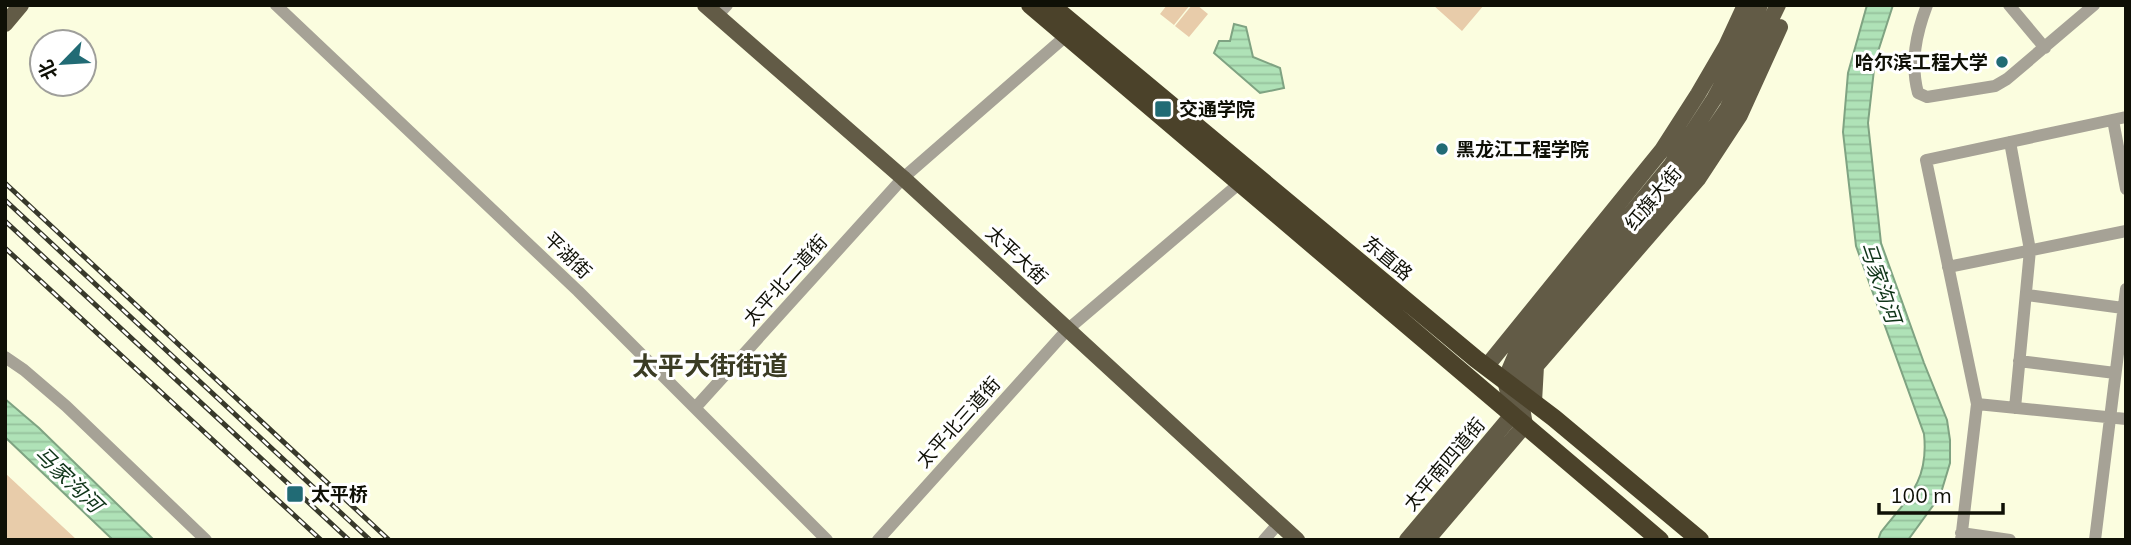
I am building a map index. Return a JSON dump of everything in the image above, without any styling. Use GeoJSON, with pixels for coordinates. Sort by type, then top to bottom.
{"type":"FeatureCollection","features":[{"type":"Feature","properties":{"kind":"highway","name":"东直路"},"geometry":{"type":"LineString","coordinates":[[1030,5],[1660,540]]}},
{"type":"Feature","properties":{"kind":"highway","name":"东直路"},"geometry":{"type":"LineString","coordinates":[[1051,5],[1486,367],[1700,540]]}},
{"type":"Feature","properties":{"kind":"main road"},"geometry":{"type":"LineString","coordinates":[[5,24],[21,5]]}},
{"type":"Feature","properties":{"kind":"main road","name":"红旗大街"},"geometry":{"type":"LineString","coordinates":[[1486,367],[1662,150],[1726,46],[1745,5]]}},
{"type":"Feature","properties":{"kind":"main road","name":"红旗大街"},"geometry":{"type":"LineString","coordinates":[[1522,356],[1671,164],[1714,99],[1742,48],[1760,5]]}},
{"type":"Feature","properties":{"kind":"main road","name":"红旗大街"},"geometry":{"type":"LineString","coordinates":[[1522,356],[1685,171],[1727,109],[1779,5]]}},
{"type":"Feature","properties":{"kind":"main road","name":"红旗大街"},"geometry":{"type":"LineString","coordinates":[[1519,391],[1536,366],[1698,179],[1740,115],[1789,5]]}},
{"type":"Feature","properties":{"kind":"main road","name":"太平大街"},"geometry":{"type":"LineString","coordinates":[[716,9],[1297,540]]}},
{"type":"Feature","properties":{"kind":"main road"},"geometry":{"type":"LineString","coordinates":[[1519,419],[1522,356]]}},
{"type":"Feature","properties":{"kind":"main road","name":"太平南四道街"},"geometry":{"type":"LineString","coordinates":[[1407,540],[1519,419]]}},
{"type":"Feature","properties":{"kind":"main road","name":"太平南四道街"},"geometry":{"type":"LineString","coordinates":[[1427,540],[1519,419]]}},
{"type":"Feature","properties":{"kind":"street","name":"平湖街"},"geometry":{"type":"LineString","coordinates":[[275,5],[578,291],[827,540]]}},
{"type":"Feature","properties":{"kind":"street"},"geometry":{"type":"LineString","coordinates":[[1927,5],[1917,31],[1913,75],[1918,93],[1927,97],[1941,97],[1995,86],[2045,48],[2094,5]]}},
{"type":"Feature","properties":{"kind":"street"},"geometry":{"type":"LineString","coordinates":[[2009,5],[2045,48]]}},
{"type":"Feature","properties":{"kind":"street","name":"太平北二道街"},"geometry":{"type":"LineString","coordinates":[[695,408],[903,178],[1066,36]]}},
{"type":"Feature","properties":{"kind":"street"},"geometry":{"type":"LineString","coordinates":[[2010,540],[1961,537],[1977,404],[1926,160],[2120,119],[2126,189]]}},
{"type":"Feature","properties":{"kind":"street"},"geometry":{"type":"LineString","coordinates":[[2010,142],[2030,250],[2015,408]]}},
{"type":"Feature","properties":{"kind":"street","name":"太平北三道街"},"geometry":{"type":"LineString","coordinates":[[878,540],[1068,330],[1241,182]]}},
{"type":"Feature","properties":{"kind":"street"},"geometry":{"type":"LineString","coordinates":[[1948,267],[2126,231]]}},
{"type":"Feature","properties":{"kind":"street"},"geometry":{"type":"LineString","coordinates":[[2095,540],[2126,289]]}},
{"type":"Feature","properties":{"kind":"street"},"geometry":{"type":"LineString","coordinates":[[2027,295],[2123,309]]}},
{"type":"Feature","properties":{"kind":"street"},"geometry":{"type":"LineString","coordinates":[[5,358],[24,370],[66,406],[206,540]]}},
{"type":"Feature","properties":{"kind":"street"},"geometry":{"type":"LineString","coordinates":[[2019,361],[2115,373]]}},
{"type":"Feature","properties":{"kind":"street"},"geometry":{"type":"LineString","coordinates":[[1977,404],[2126,419]]}},
{"type":"Feature","properties":{"kind":"street"},"geometry":{"type":"LineString","coordinates":[[1264,540],[1278,524]]}},
{"type":"Feature","properties":{"kind":"shaded area"},"geometry":{"type":"Polygon","coordinates":[[[1167,5],[1190,5],[1174,25],[1160,14],[1167,5]]]}},
{"type":"Feature","properties":{"kind":"shaded area"},"geometry":{"type":"Polygon","coordinates":[[[1192,5],[1197,5],[1208,14],[1189,37],[1175,26],[1192,5]]]}},
{"type":"Feature","properties":{"kind":"shaded area"},"geometry":{"type":"Polygon","coordinates":[[[1433,5],[1484,5],[1462,31],[1433,5]]]}},
{"type":"Feature","properties":{"kind":"shaded area"},"geometry":{"type":"Polygon","coordinates":[[[5,473],[77,540],[10,540],[5,536],[5,473]]]}},
{"type":"Feature","properties":{"kind":"water","name":"马家沟河"},"geometry":{"type":"Polygon","coordinates":[[[1867,5],[1893,5],[1875,61],[1868,123],[1881,243],[1947,420],[1950,440],[1950,463],[1940,496],[1908,540],[1878,540],[1920,477],[1925,450],[1924,434],[1856,246],[1843,132],[1848,73],[1867,5]]]}},
{"type":"Feature","properties":{"kind":"water"},"geometry":{"type":"Polygon","coordinates":[[[1234,24],[1246,27],[1253,57],[1280,68],[1284,88],[1260,93],[1214,53],[1219,41],[1230,41],[1234,24]]]}},
{"type":"Feature","properties":{"kind":"water","name":"马家沟河"},"geometry":{"type":"Polygon","coordinates":[[[5,399],[39,428],[154,540],[113,540],[5,437],[5,399]]]}},
{"type":"Feature","properties":{"kind":"railway"},"geometry":{"type":"LineString","coordinates":[[5,183],[389,540]]}},
{"type":"Feature","properties":{"kind":"railway"},"geometry":{"type":"LineString","coordinates":[[5,200],[370,540]]}},
{"type":"Feature","properties":{"kind":"railway"},"geometry":{"type":"LineString","coordinates":[[5,221],[349,540]]}},
{"type":"Feature","properties":{"kind":"railway"},"geometry":{"type":"LineString","coordinates":[[5,248],[321,540]]}},
{"type":"Feature","properties":{"kind":"place","name":"哈尔滨工程大学"},"geometry":{"type":"Point","coordinates":[2002,62]}},
{"type":"Feature","properties":{"kind":"place","name":"交通学院"},"geometry":{"type":"Point","coordinates":[1163,109]}},
{"type":"Feature","properties":{"kind":"place","name":"黑龙江工程学院"},"geometry":{"type":"Point","coordinates":[1442,149]}},
{"type":"Feature","properties":{"kind":"place","name":"太平桥"},"geometry":{"type":"Point","coordinates":[295,494]}},
{"type":"Feature","properties":{"kind":"district","name":"太平大街街道"},"geometry":{"type":"Point","coordinates":[710,365]}}]}
